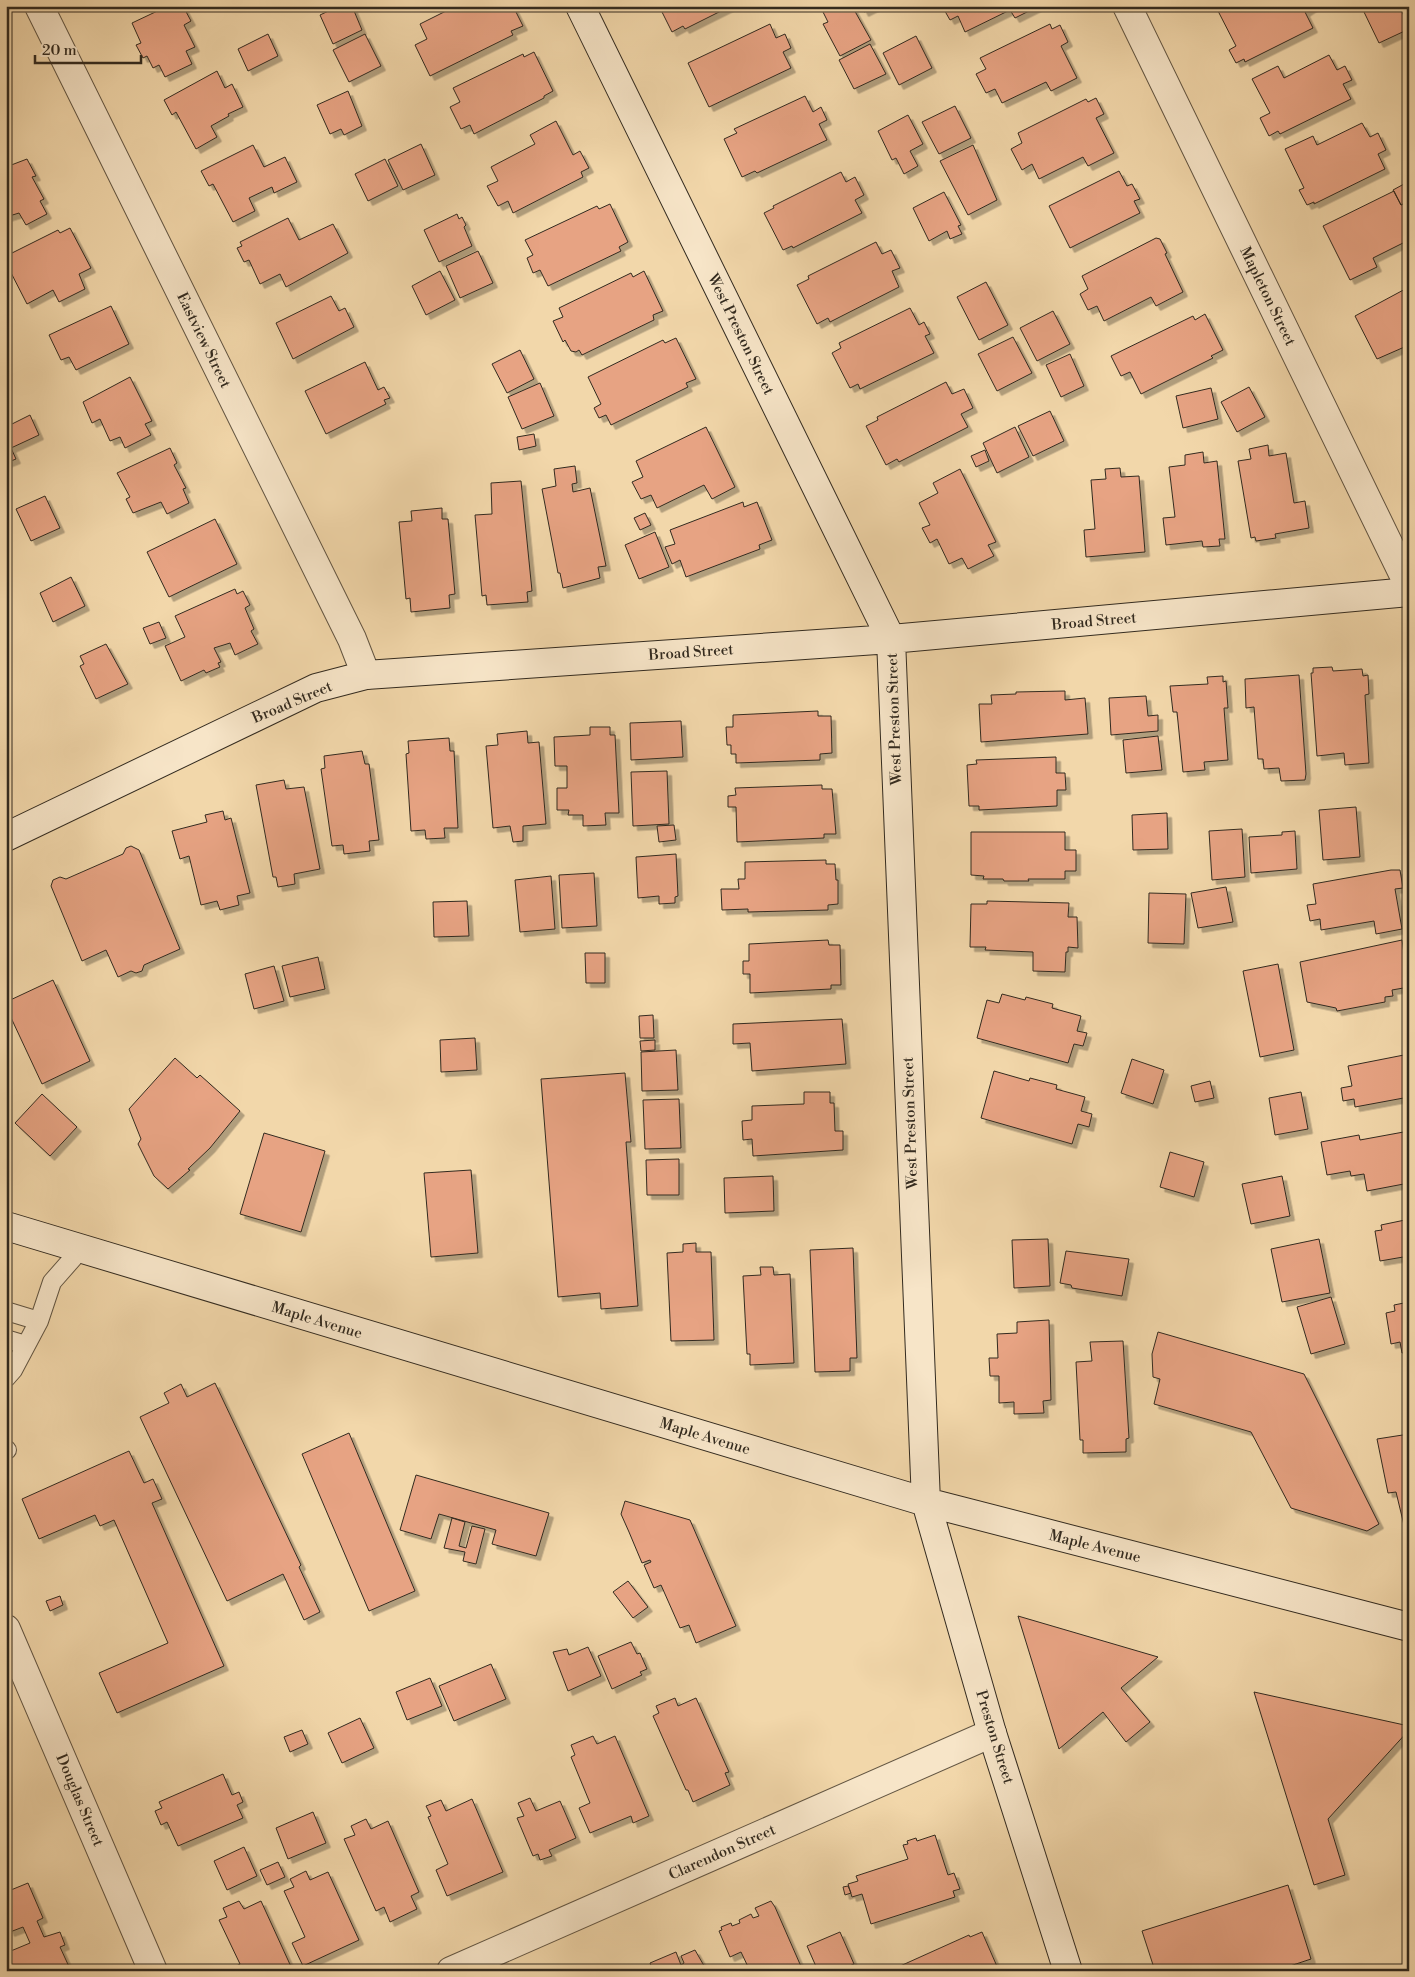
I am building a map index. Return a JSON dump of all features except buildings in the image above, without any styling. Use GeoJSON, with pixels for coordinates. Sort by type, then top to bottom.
{"type":"FeatureCollection","features":[{"type":"Feature","properties":{"kind":"street","name":"Eastview Street"},"geometry":{"type":"LineString","coordinates":[[39,6],[352,639],[366,674]]}},
{"type":"Feature","properties":{"kind":"street","name":"West Preston Street"},"geometry":{"type":"LineString","coordinates":[[580,6],[891,639],[926,1502]]}},
{"type":"Feature","properties":{"kind":"street","name":"Mapleton Street"},"geometry":{"type":"LineString","coordinates":[[1127,6],[1409,586]]}},
{"type":"Feature","properties":{"kind":"street","name":"Broad Street"},"geometry":{"type":"LineString","coordinates":[[6,837],[316,688],[366,674],[891,639],[1409,592]]}},
{"type":"Feature","properties":{"kind":"street","name":"Maple Avenue"},"geometry":{"type":"LineString","coordinates":[[6,1226],[926,1502],[1409,1627]]}},
{"type":"Feature","properties":{"kind":"street","name":"Preston Street"},"geometry":{"type":"LineString","coordinates":[[926,1502],[992,1733],[1068,1971]]}},
{"type":"Feature","properties":{"kind":"street","name":"Douglas Street"},"geometry":{"type":"LineString","coordinates":[[6,1629],[153,1971]]}},
{"type":"Feature","properties":{"kind":"street","name":"Clarendon Street"},"geometry":{"type":"LineString","coordinates":[[451,1971],[992,1733]]}},
{"type":"Feature","properties":{"kind":"lane"},"geometry":{"type":"LineString","coordinates":[[8,1372],[39,1321],[52,1282],[81,1248]]}},
{"type":"Feature","properties":{"kind":"lane"},"geometry":{"type":"LineString","coordinates":[[6,1311],[39,1321]]}},
{"type":"Feature","properties":{"kind":"lane"},"geometry":{"type":"LineString","coordinates":[[6,1339],[26,1345]]}}]}
